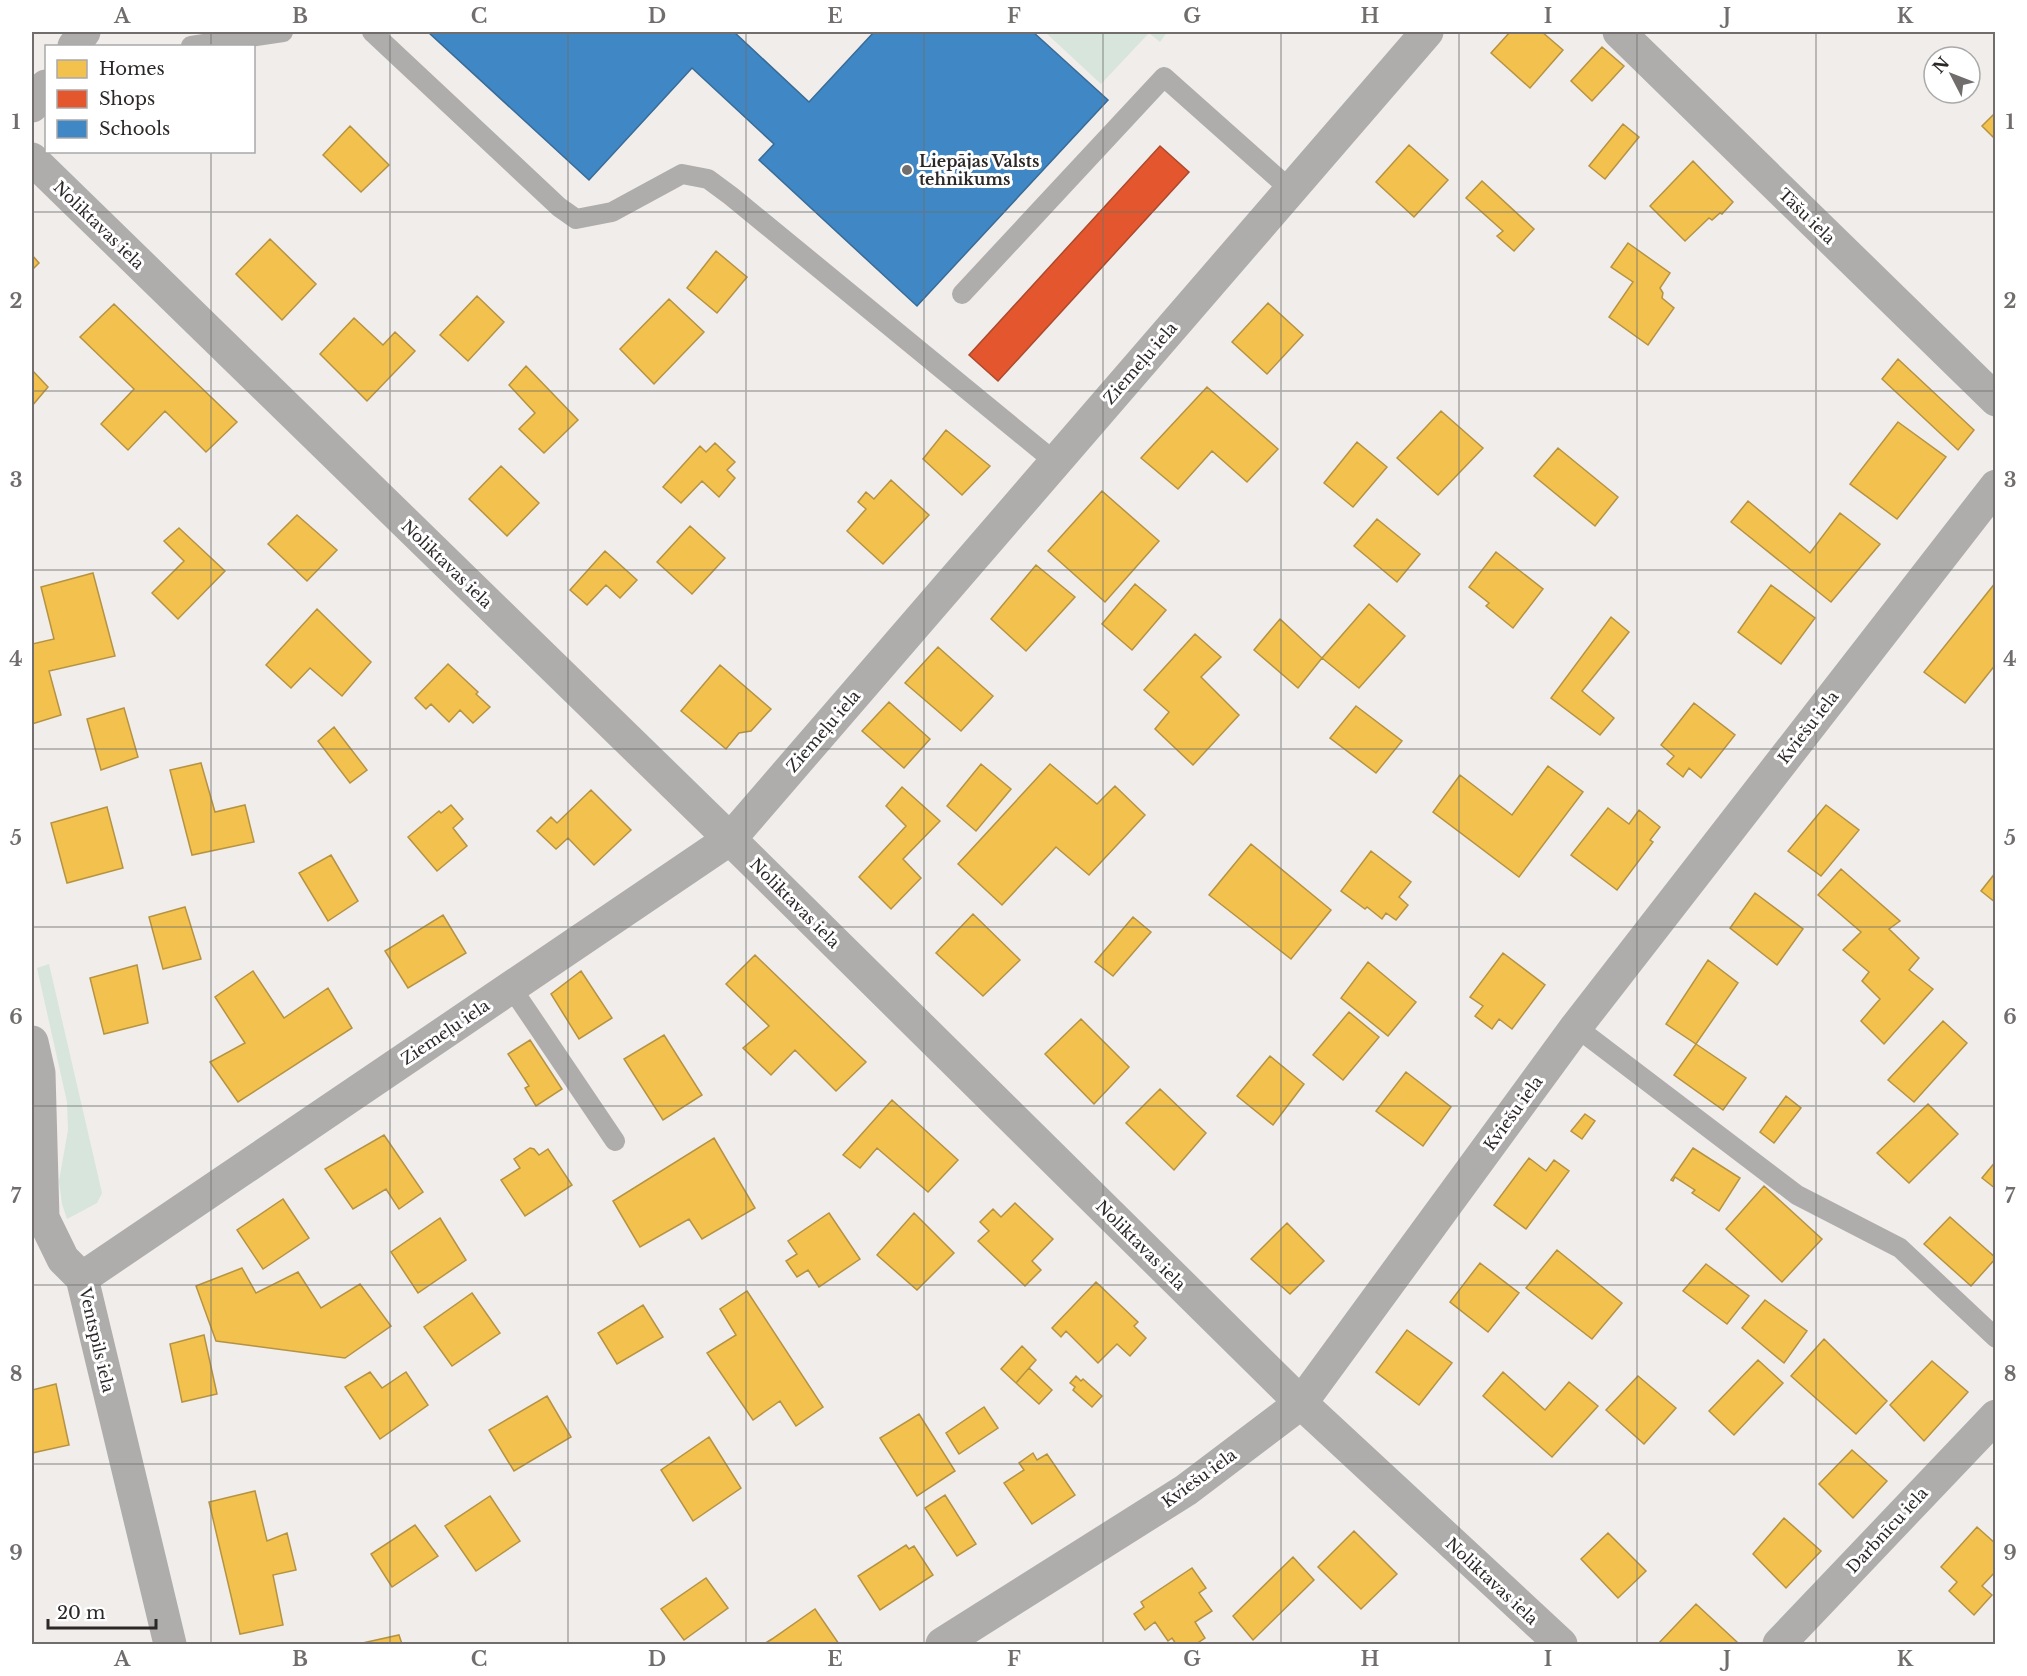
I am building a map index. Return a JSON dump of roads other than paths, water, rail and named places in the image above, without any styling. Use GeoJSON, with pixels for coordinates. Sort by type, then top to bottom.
{"type":"FeatureCollection","features":[{"type":"Feature","properties":{"kind":"street"},"geometry":{"type":"LineString","coordinates":[[75,45],[84,32]]}},
{"type":"Feature","properties":{"kind":"street","name":"Ziemeļu iela"},"geometry":{"type":"LineString","coordinates":[[82,1278],[730,839],[1054,461],[1428,32]]}},
{"type":"Feature","properties":{"kind":"street","name":"Tāšu iela"},"geometry":{"type":"LineString","coordinates":[[1619,32],[1995,400]]}},
{"type":"Feature","properties":{"kind":"street"},"geometry":{"type":"LineString","coordinates":[[32,106],[45,87]]}},
{"type":"Feature","properties":{"kind":"street","name":"Noliktavas iela"},"geometry":{"type":"LineString","coordinates":[[32,159],[730,839],[1301,1403],[1561,1644]]}},
{"type":"Feature","properties":{"kind":"street","name":"Kviešu iela"},"geometry":{"type":"LineString","coordinates":[[942,1644],[1186,1490],[1301,1403],[1576,1027],[1995,486]]}},
{"type":"Feature","properties":{"kind":"street","name":"Ventspils iela"},"geometry":{"type":"LineString","coordinates":[[32,1042],[39,1073],[37,1163],[43,1218],[63,1259],[82,1278],[170,1644]]}},
{"type":"Feature","properties":{"kind":"street","name":"Darbnīcu iela"},"geometry":{"type":"LineString","coordinates":[[1779,1644],[1995,1416]]}},
{"type":"Feature","properties":{"kind":"lane"},"geometry":{"type":"LineString","coordinates":[[198,45],[283,32]]}},
{"type":"Feature","properties":{"kind":"lane"},"geometry":{"type":"LineString","coordinates":[[372,32],[559,207],[576,219],[612,213],[682,174],[708,179],[1054,461]]}},
{"type":"Feature","properties":{"kind":"lane"},"geometry":{"type":"LineString","coordinates":[[962,294],[1164,77],[1291,190]]}},
{"type":"Feature","properties":{"kind":"lane"},"geometry":{"type":"LineString","coordinates":[[511,987],[615,1141]]}},
{"type":"Feature","properties":{"kind":"lane"},"geometry":{"type":"LineString","coordinates":[[1576,1027],[1797,1195],[1900,1248],[1995,1338]]}},
{"type":"Feature","properties":{"kind":"place","name":"Liepājas Valsts tehnikums"},"geometry":{"type":"Point","coordinates":[907,170]}}]}
